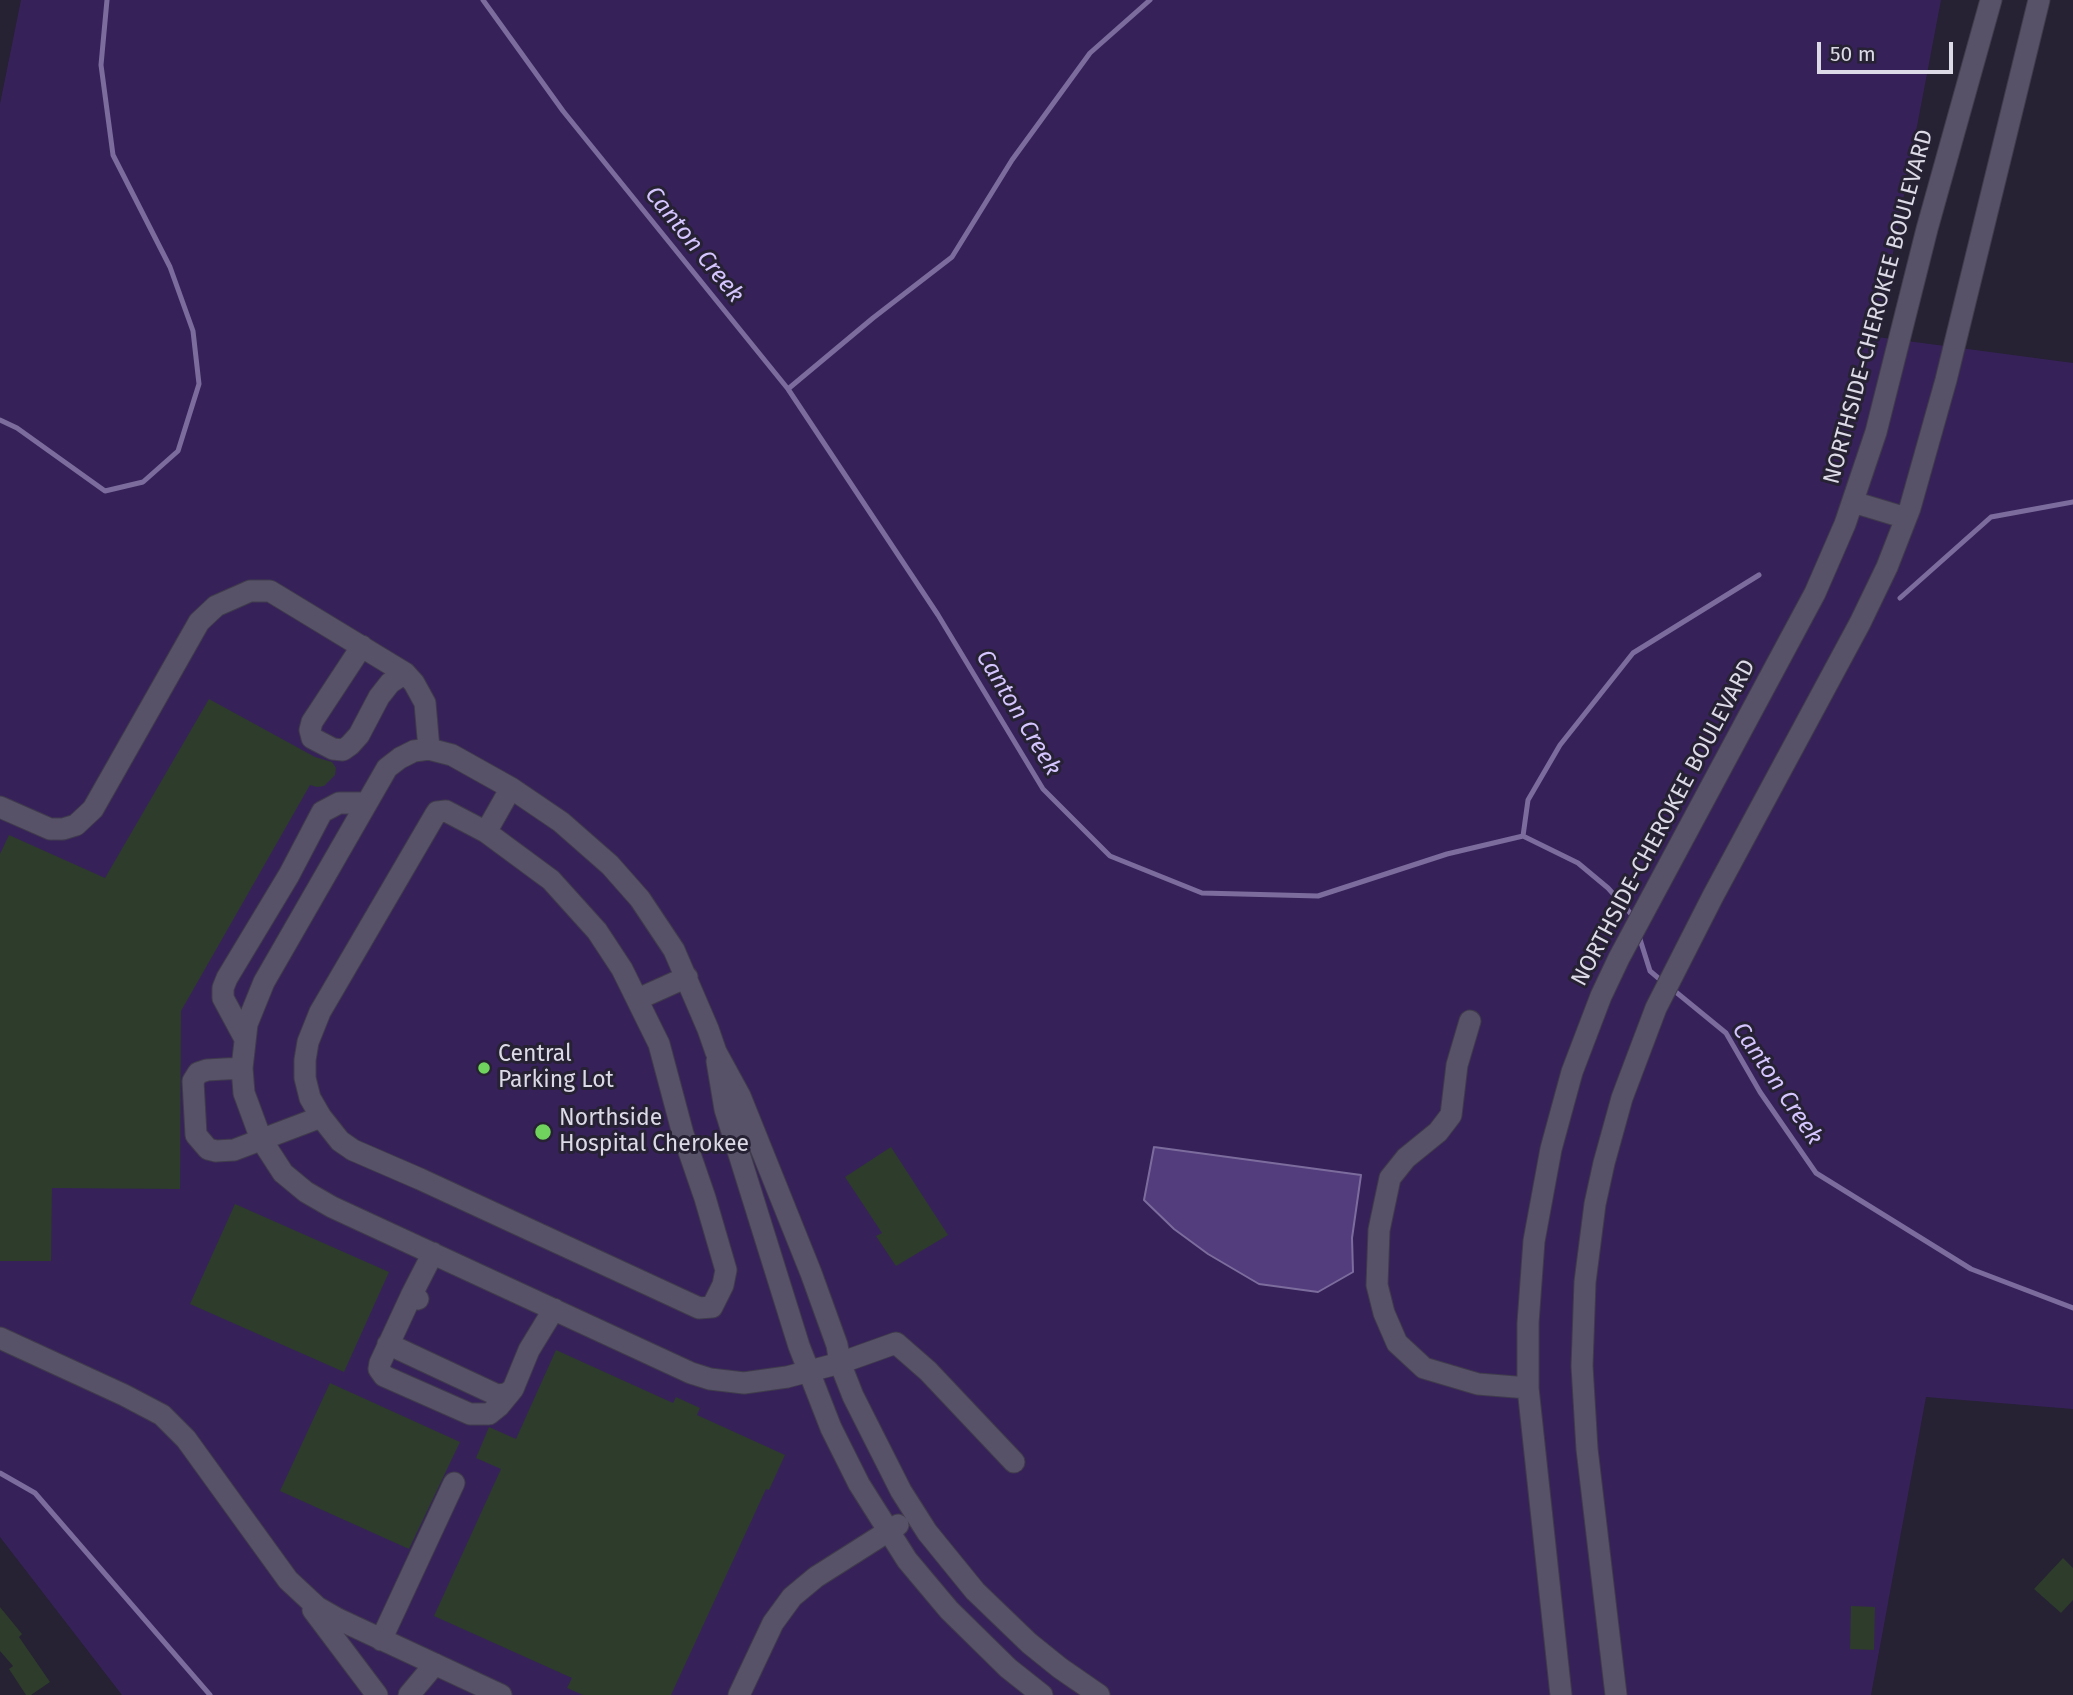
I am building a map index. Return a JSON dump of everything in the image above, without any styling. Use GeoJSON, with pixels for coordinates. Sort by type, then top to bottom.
{"type":"FeatureCollection","features":[{"type":"Feature","properties":{"kind":"street","name":"NORTHSIDE-CHEROKEE BOULEVARD"},"geometry":{"type":"LineString","coordinates":[[1561,1695],[1528,1388],[1530,1282],[1534,1241],[1551,1149],[1573,1072],[1601,996],[1815,593],[1853,502],[1876,432],[1927,229],[1992,0]]}},
{"type":"Feature","properties":{"kind":"street"},"geometry":{"type":"LineString","coordinates":[[1616,1695],[1587,1449],[1582,1326],[1595,1204],[1622,1098],[1656,1008],[1860,623],[1906,518],[1926,457],[2039,0]]}},
{"type":"Feature","properties":{"kind":"street"},"geometry":{"type":"LineString","coordinates":[[1853,502],[1906,518]]}},
{"type":"Feature","properties":{"kind":"street"},"geometry":{"type":"LineString","coordinates":[[0,807],[50,828],[63,829],[76,825],[93,809],[199,622],[216,606],[250,592],[270,591],[405,673],[425,703],[429,749]]}},
{"type":"Feature","properties":{"kind":"street"},"geometry":{"type":"LineString","coordinates":[[362,646],[312,722],[312,738],[333,749],[343,750],[350,745],[385,690],[405,673]]}},
{"type":"Feature","properties":{"kind":"street"},"geometry":{"type":"LineString","coordinates":[[1014,1462],[928,1371],[896,1343],[840,1363],[809,1372],[759,1382],[710,1379],[691,1373],[332,1207],[306,1192],[283,1172],[261,1139],[244,1093],[244,1037],[251,1011],[264,982],[387,768],[414,751],[429,749],[452,755],[511,788],[561,822],[610,865],[654,917],[687,977],[716,1052],[749,1115],[811,1273],[837,1345],[840,1363],[879,1451],[915,1514],[948,1560],[1003,1619],[1060,1668],[1099,1695]]}},
{"type":"Feature","properties":{"kind":"street"},"geometry":{"type":"LineString","coordinates":[[486,832],[511,788]]}},
{"type":"Feature","properties":{"kind":"street"},"geometry":{"type":"LineString","coordinates":[[244,1037],[223,998],[227,978],[289,875],[321,813],[339,803],[367,803]]}},
{"type":"Feature","properties":{"kind":"street"},"geometry":{"type":"LineString","coordinates":[[437,811],[446,811],[486,832],[551,880],[564,894],[597,931],[638,999],[659,1044],[683,1134],[726,1269],[723,1285],[712,1307],[699,1308],[353,1150],[340,1141],[310,1098],[305,1078],[308,1042],[320,1012],[437,811]]}},
{"type":"Feature","properties":{"kind":"street"},"geometry":{"type":"LineString","coordinates":[[638,999],[687,977]]}},
{"type":"Feature","properties":{"kind":"street"},"geometry":{"type":"LineString","coordinates":[[1470,1021],[1457,1065],[1451,1115],[1437,1132],[1406,1158],[1390,1178],[1379,1230],[1377,1285],[1384,1313],[1397,1343],[1424,1368],[1478,1384],[1528,1388]]}},
{"type":"Feature","properties":{"kind":"street"},"geometry":{"type":"LineString","coordinates":[[716,1052],[720,1093],[763,1236],[809,1372],[844,1456],[888,1532],[922,1579],[967,1629],[1008,1668],[1042,1695]]}},
{"type":"Feature","properties":{"kind":"street"},"geometry":{"type":"LineString","coordinates":[[242,1068],[207,1070],[198,1073],[193,1081],[196,1135],[200,1143],[216,1151],[234,1150],[321,1117]]}},
{"type":"Feature","properties":{"kind":"street"},"geometry":{"type":"LineString","coordinates":[[433,1254],[415,1296],[380,1363],[379,1369],[384,1376],[470,1414],[489,1414],[513,1389],[530,1350],[554,1309]]}},
{"type":"Feature","properties":{"kind":"street"},"geometry":{"type":"LineString","coordinates":[[0,1338],[162,1415],[186,1439],[273,1561],[377,1695]]}},
{"type":"Feature","properties":{"kind":"street"},"geometry":{"type":"LineString","coordinates":[[388,1344],[497,1395],[506,1394],[513,1389]]}},
{"type":"Feature","properties":{"kind":"street"},"geometry":{"type":"LineString","coordinates":[[382,1640],[454,1483]]}},
{"type":"Feature","properties":{"kind":"street"},"geometry":{"type":"LineString","coordinates":[[739,1695],[773,1623],[792,1597],[816,1577],[915,1514]]}},
{"type":"Feature","properties":{"kind":"street"},"geometry":{"type":"LineString","coordinates":[[301,1594],[327,1614],[500,1695]]}},
{"type":"Feature","properties":{"kind":"street"},"geometry":{"type":"LineString","coordinates":[[409,1695],[435,1664]]}},
{"type":"Feature","properties":{"kind":"shaded area"},"geometry":{"type":"Polygon","coordinates":[[[21,0],[1941,0],[1877,337],[2073,363],[2073,1409],[1926,1397],[1871,1695],[122,1695],[0,1537],[0,104],[21,0]]]}},
{"type":"Feature","properties":{"kind":"shaded area"},"geometry":{"type":"Polygon","coordinates":[[[1154,1147],[1361,1175],[1352,1238],[1353,1272],[1318,1292],[1259,1284],[1208,1254],[1174,1229],[1144,1200],[1154,1147]]]}},
{"type":"Feature","properties":{"kind":"building"},"geometry":{"type":"Polygon","coordinates":[[[209,699],[315,757],[332,762],[336,768],[335,775],[324,786],[310,785],[181,1011],[180,1189],[52,1188],[51,1261],[0,1261],[0,854],[9,835],[105,878],[209,699]]]}},
{"type":"Feature","properties":{"kind":"building"},"geometry":{"type":"Polygon","coordinates":[[[891,1147],[948,1235],[896,1266],[876,1236],[882,1233],[845,1177],[891,1147]]]}},
{"type":"Feature","properties":{"kind":"building"},"geometry":{"type":"Polygon","coordinates":[[[235,1204],[389,1272],[344,1372],[190,1304],[235,1204]]]}},
{"type":"Feature","properties":{"kind":"building"},"geometry":{"type":"Polygon","coordinates":[[[556,1350],[673,1403],[676,1397],[700,1408],[697,1415],[785,1455],[769,1490],[766,1489],[671,1695],[583,1695],[567,1688],[572,1678],[434,1616],[501,1469],[476,1458],[489,1427],[516,1439],[556,1350]]]}},
{"type":"Feature","properties":{"kind":"building"},"geometry":{"type":"Polygon","coordinates":[[[330,1383],[460,1442],[409,1549],[280,1491],[330,1383]]]}},
{"type":"Feature","properties":{"kind":"building"},"geometry":{"type":"Polygon","coordinates":[[[2063,1558],[2073,1568],[2073,1600],[2061,1613],[2034,1589],[2063,1558]]]}},
{"type":"Feature","properties":{"kind":"building"},"geometry":{"type":"Polygon","coordinates":[[[1851,1606],[1875,1607],[1874,1650],[1850,1649],[1851,1606]]]}},
{"type":"Feature","properties":{"kind":"building"},"geometry":{"type":"Polygon","coordinates":[[[0,1607],[22,1634],[19,1637],[50,1682],[31,1695],[26,1695],[9,1669],[13,1666],[0,1651],[0,1607]]]}},
{"type":"Feature","properties":{"kind":"waterway","name":"Canton Creek"},"geometry":{"type":"LineString","coordinates":[[0,420],[17,428],[105,491],[143,482],[178,451],[199,384],[193,331],[170,267],[113,155],[101,65],[107,0]]}},
{"type":"Feature","properties":{"kind":"waterway","name":"Canton Creek"},"geometry":{"type":"LineString","coordinates":[[483,0],[563,111],[788,389],[938,615],[1043,789],[1110,856],[1202,893],[1318,896],[1447,854],[1523,836],[1578,863],[1608,888],[1634,920]]}},
{"type":"Feature","properties":{"kind":"waterway"},"geometry":{"type":"LineString","coordinates":[[788,389],[952,257],[1012,160],[1090,53],[1150,0]]}},
{"type":"Feature","properties":{"kind":"waterway"},"geometry":{"type":"LineString","coordinates":[[1900,598],[1991,517],[2073,502]]}},
{"type":"Feature","properties":{"kind":"waterway"},"geometry":{"type":"LineString","coordinates":[[1523,836],[1528,800],[1560,745],[1633,653],[1759,575]]}},
{"type":"Feature","properties":{"kind":"waterway","name":"Canton Creek"},"geometry":{"type":"LineString","coordinates":[[1639,936],[1650,971],[1663,982]]}},
{"type":"Feature","properties":{"kind":"waterway","name":"Canton Creek"},"geometry":{"type":"LineString","coordinates":[[1671,988],[1726,1033],[1760,1092],[1816,1173],[1971,1269],[2073,1308]]}},
{"type":"Feature","properties":{"kind":"waterway"},"geometry":{"type":"LineString","coordinates":[[0,1473],[35,1493],[210,1695]]}},
{"type":"Feature","properties":{"kind":"place","name":"Central Parking Lot"},"geometry":{"type":"Point","coordinates":[484,1068]}},
{"type":"Feature","properties":{"kind":"place","name":"Northside Hospital Cherokee"},"geometry":{"type":"Point","coordinates":[543,1132]}}]}
